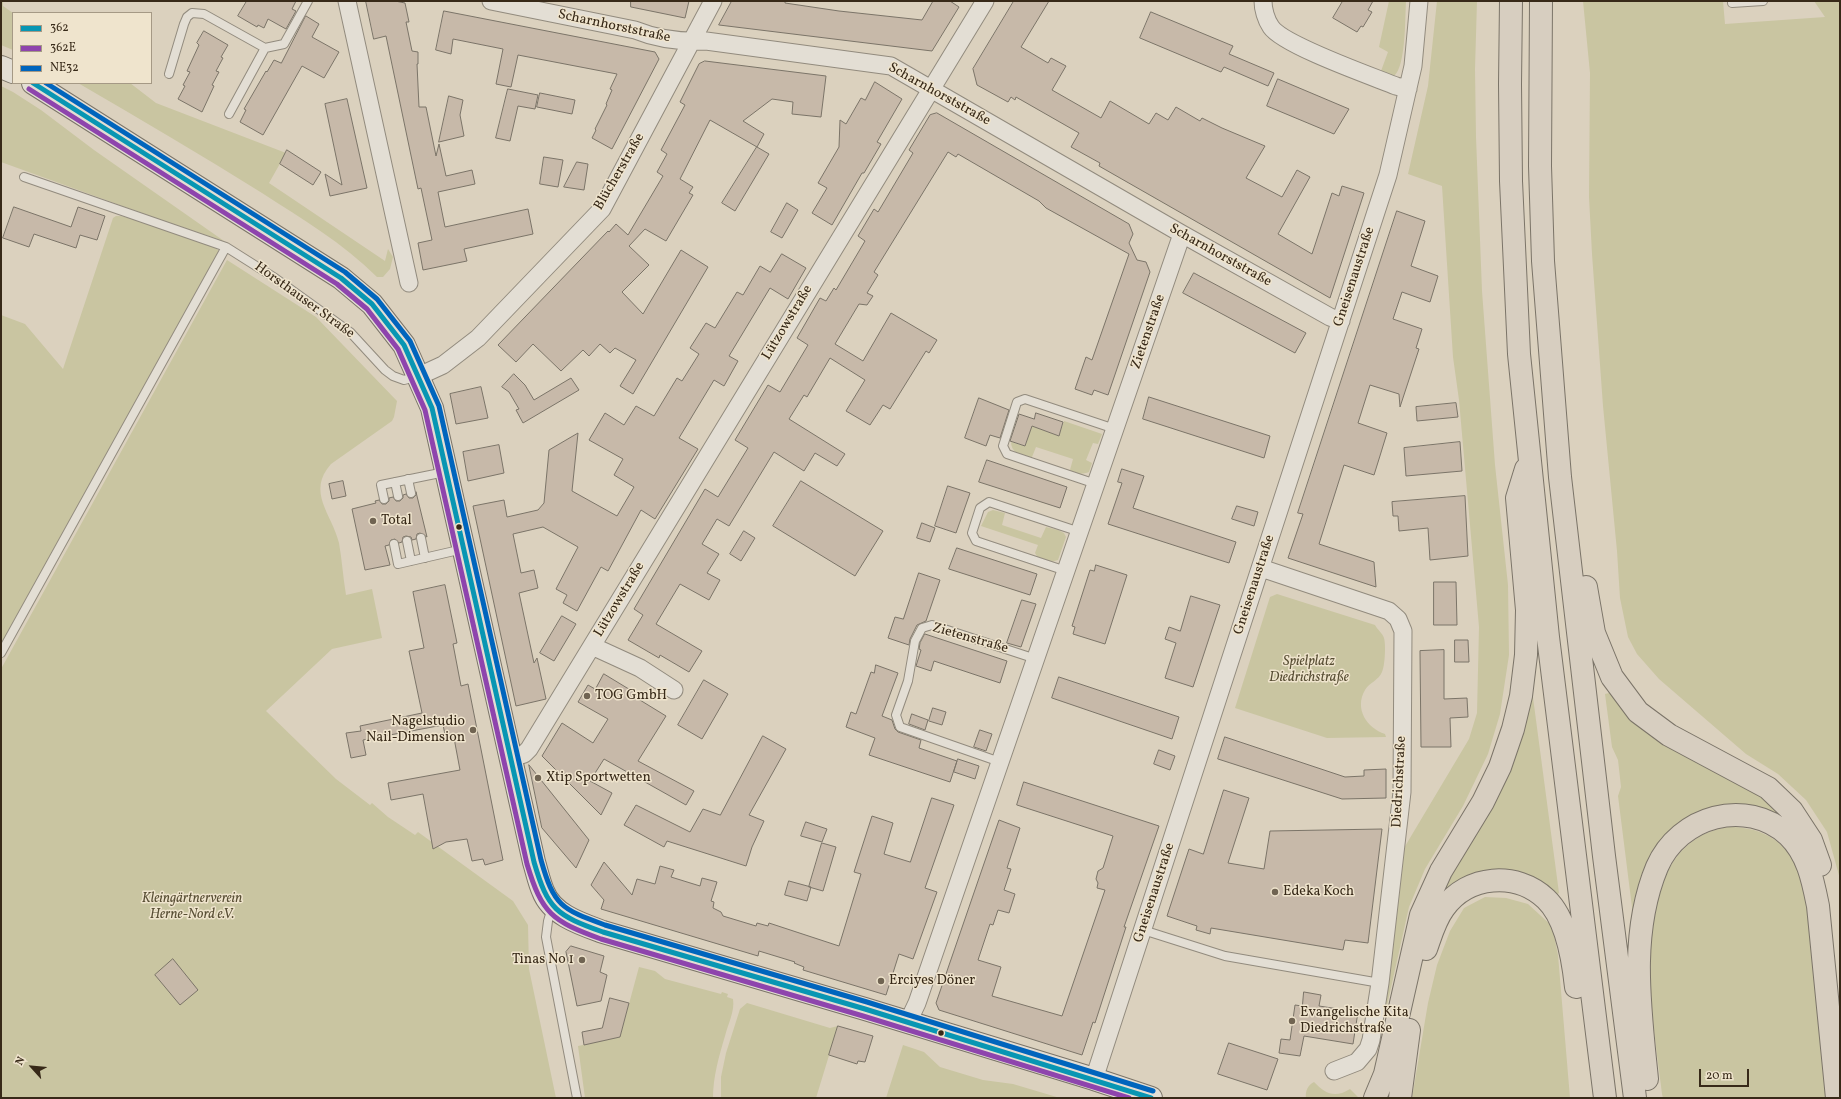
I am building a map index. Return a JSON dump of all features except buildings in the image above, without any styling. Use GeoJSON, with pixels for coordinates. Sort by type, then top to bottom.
{"type":"FeatureCollection","features":[{"type":"Feature","properties":{"kind":"highway"},"geometry":{"type":"LineString","coordinates":[[1511,1],[1510,84],[1514,258],[1519,354],[1549,645],[1605,1098]]}},
{"type":"Feature","properties":{"kind":"highway"},"geometry":{"type":"LineString","coordinates":[[1541,1],[1540,166],[1543,261],[1560,477],[1603,848],[1635,1098]]}},
{"type":"Feature","properties":{"kind":"highway"},"geometry":{"type":"LineString","coordinates":[[1374,1098],[1385,1074],[1421,915],[1441,871],[1466,831],[1494,781],[1513,729],[1521,696],[1525,662],[1527,610],[1517,498],[1529,460]]}},
{"type":"Feature","properties":{"kind":"highway"},"geometry":{"type":"LineString","coordinates":[[1560,477],[1575,488],[1584,576],[1594,633],[1612,677],[1638,712],[1669,734],[1768,788],[1792,811],[1811,840],[1824,878],[1840,989]]}},
{"type":"Feature","properties":{"kind":"highway"},"geometry":{"type":"LineString","coordinates":[[1649,1098],[1638,993],[1642,931],[1648,892],[1658,865],[1671,845],[1680,836],[1689,828],[1712,817],[1732,814],[1750,815],[1770,823],[1788,835],[1802,852],[1812,876],[1820,921],[1837,1098]]}},
{"type":"Feature","properties":{"kind":"highway"},"geometry":{"type":"LineString","coordinates":[[1400,1098],[1417,984],[1434,925],[1444,907],[1460,891],[1476,883],[1492,880],[1508,880],[1536,892],[1546,900],[1563,928],[1574,966],[1589,1088],[1596,1098]]}},
{"type":"Feature","properties":{"kind":"main road"},"geometry":{"type":"LineString","coordinates":[[1,67],[12,72]]}},
{"type":"Feature","properties":{"kind":"main road"},"geometry":{"type":"LineString","coordinates":[[36,84],[341,278],[372,304],[404,345],[432,408],[534,862],[543,893],[553,906],[565,916],[603,932],[908,1022],[1094,1079],[1148,1098]]}},
{"type":"Feature","properties":{"kind":"street"},"geometry":{"type":"LineString","coordinates":[[347,1],[409,283]]}},
{"type":"Feature","properties":{"kind":"street","name":"Scharnhorststraße"},"geometry":{"type":"LineString","coordinates":[[491,1],[635,30],[657,37],[690,42],[706,41],[891,66],[1182,234],[1330,317],[1341,321]]}},
{"type":"Feature","properties":{"kind":"street","name":"Blücherstraße"},"geometry":{"type":"LineString","coordinates":[[419,376],[439,368],[478,338],[602,209],[713,1]]}},
{"type":"Feature","properties":{"kind":"street","name":"Lützowstraße"},"geometry":{"type":"LineString","coordinates":[[510,758],[524,754],[528,749],[985,1]]}},
{"type":"Feature","properties":{"kind":"street"},"geometry":{"type":"LineString","coordinates":[[1263,1],[1265,16],[1271,28],[1287,40],[1396,86],[1408,89]]}},
{"type":"Feature","properties":{"kind":"street","name":"Gneisenaustraße"},"geometry":{"type":"LineString","coordinates":[[1094,1079],[1388,175],[1413,66],[1419,1]]}},
{"type":"Feature","properties":{"kind":"street","name":"Zietenstraße"},"geometry":{"type":"LineString","coordinates":[[908,1022],[917,1003],[1182,234]]}},
{"type":"Feature","properties":{"kind":"street","name":"Diedrichstraße"},"geometry":{"type":"LineString","coordinates":[[1261,568],[1385,610],[1394,614],[1401,624],[1403,703],[1402,792],[1380,983],[1371,1040],[1368,1049],[1357,1062],[1334,1071]]}},
{"type":"Feature","properties":{"kind":"street","name":"Lützowstraße"},"geometry":{"type":"LineString","coordinates":[[592,646],[640,668],[674,690]]}},
{"type":"Feature","properties":{"kind":"lane"},"geometry":{"type":"LineString","coordinates":[[169,74],[184,24],[187,17],[192,13],[204,14],[265,48],[284,44],[308,1]]}},
{"type":"Feature","properties":{"kind":"lane"},"geometry":{"type":"LineString","coordinates":[[1732,1],[1732,3],[1763,1]]}},
{"type":"Feature","properties":{"kind":"lane"},"geometry":{"type":"LineString","coordinates":[[229,114],[265,48]]}},
{"type":"Feature","properties":{"kind":"lane","name":"Horsthauser Straße"},"geometry":{"type":"LineString","coordinates":[[24,177],[226,247],[275,278],[350,332],[385,370],[393,376],[404,380],[419,376]]}},
{"type":"Feature","properties":{"kind":"lane"},"geometry":{"type":"LineString","coordinates":[[1,653],[226,247]]}},
{"type":"Feature","properties":{"kind":"lane"},"geometry":{"type":"LineString","coordinates":[[1096,484],[1007,454],[1003,446],[1017,402],[1025,399],[1115,429]]}},
{"type":"Feature","properties":{"kind":"lane"},"geometry":{"type":"LineString","coordinates":[[384,499],[381,485],[446,471]]}},
{"type":"Feature","properties":{"kind":"lane"},"geometry":{"type":"LineString","coordinates":[[408,479],[411,493]]}},
{"type":"Feature","properties":{"kind":"lane"},"geometry":{"type":"LineString","coordinates":[[395,482],[398,496]]}},
{"type":"Feature","properties":{"kind":"lane"},"geometry":{"type":"LineString","coordinates":[[1066,572],[976,541],[972,533],[980,508],[989,502],[1080,532]]}},
{"type":"Feature","properties":{"kind":"lane"},"geometry":{"type":"LineString","coordinates":[[421,538],[425,558]]}},
{"type":"Feature","properties":{"kind":"lane"},"geometry":{"type":"LineString","coordinates":[[407,541],[411,561]]}},
{"type":"Feature","properties":{"kind":"lane"},"geometry":{"type":"LineString","coordinates":[[394,544],[398,564],[463,550]]}},
{"type":"Feature","properties":{"kind":"lane","name":"Zietenstraße"},"geometry":{"type":"LineString","coordinates":[[1000,762],[900,727],[896,715],[908,681],[915,641],[922,628],[932,626],[1036,659]]}},
{"type":"Feature","properties":{"kind":"lane"},"geometry":{"type":"LineString","coordinates":[[553,906],[548,921],[546,937],[577,1098]]}},
{"type":"Feature","properties":{"kind":"lane"},"geometry":{"type":"LineString","coordinates":[[1143,930],[1225,956],[1380,983]]}},
{"type":"Feature","properties":{"kind":"green space"},"geometry":{"type":"Polygon","coordinates":[[[1,1],[3,1],[3,6],[12,12],[12,50],[1,45],[1,1]]]}},
{"type":"Feature","properties":{"kind":"green space"},"geometry":{"type":"Polygon","coordinates":[[[1389,1],[1406,1],[1403,53],[1398,71],[1394,76],[1381,71],[1388,52],[1379,47],[1389,1]]]}},
{"type":"Feature","properties":{"kind":"green space"},"geometry":{"type":"Polygon","coordinates":[[[1437,1],[1477,1],[1475,69],[1476,137],[1482,291],[1495,465],[1508,585],[1509,655],[1500,714],[1488,754],[1463,806],[1425,869],[1409,907],[1386,1010],[1387,976],[1404,848],[1469,739],[1477,713],[1479,627],[1459,400],[1453,357],[1442,186],[1408,174],[1428,86],[1437,1]]]}},
{"type":"Feature","properties":{"kind":"green space"},"geometry":{"type":"Polygon","coordinates":[[[1583,1],[1723,1],[1725,24],[1825,17],[1814,1],[1840,1],[1840,879],[1827,832],[1806,800],[1778,774],[1746,754],[1659,679],[1637,654],[1628,637],[1620,598],[1603,406],[1592,254],[1589,197],[1590,73],[1583,1]]]}},
{"type":"Feature","properties":{"kind":"green space"},"geometry":{"type":"Polygon","coordinates":[[[80,84],[131,84],[156,103],[286,153],[269,183],[385,261],[388,249],[393,257],[390,269],[383,277],[377,277],[350,253],[322,232],[193,151],[80,84]]]}},
{"type":"Feature","properties":{"kind":"green space"},"geometry":{"type":"Polygon","coordinates":[[[1,86],[41,110],[94,150],[224,241],[161,220],[1,162],[1,86]]]}},
{"type":"Feature","properties":{"kind":"green space"},"geometry":{"type":"Polygon","coordinates":[[[116,216],[157,226],[200,240],[218,250],[218,255],[1,645],[1,315],[25,324],[63,369],[113,218],[116,216]]]}},
{"type":"Feature","properties":{"kind":"green space","name":"Kleingärtnerverein Herne-Nord e.V."},"geometry":{"type":"Polygon","coordinates":[[[227,260],[316,317],[397,401],[392,421],[331,464],[324,474],[321,484],[323,503],[336,532],[339,543],[346,595],[372,589],[382,638],[332,649],[266,711],[336,779],[370,805],[372,803],[388,817],[415,835],[418,832],[513,901],[528,925],[529,969],[556,1098],[1,1098],[1,669],[227,260]]]}},
{"type":"Feature","properties":{"kind":"green space"},"geometry":{"type":"Polygon","coordinates":[[[1064,421],[1102,434],[1098,444],[1093,443],[1086,460],[1092,463],[1089,472],[1080,474],[1072,472],[1070,470],[1073,459],[1036,447],[1032,457],[1024,457],[1015,452],[1011,446],[1011,442],[1025,446],[1032,426],[1059,436],[1064,421]]]}},
{"type":"Feature","properties":{"kind":"green space"},"geometry":{"type":"Polygon","coordinates":[[[993,510],[1005,513],[1002,525],[1041,538],[1046,527],[1064,533],[1066,537],[1058,560],[1051,562],[1038,558],[1035,553],[1038,545],[981,526],[988,512],[993,510]]]}},
{"type":"Feature","properties":{"kind":"green space","name":"Spielplatz Diedrichstraße"},"geometry":{"type":"Polygon","coordinates":[[[1277,594],[1375,625],[1384,638],[1385,645],[1383,669],[1381,675],[1365,690],[1361,704],[1364,717],[1373,727],[1385,734],[1386,737],[1327,738],[1235,708],[1270,597],[1277,594]]]}},
{"type":"Feature","properties":{"kind":"green space"},"geometry":{"type":"Polygon","coordinates":[[[1532,690],[1559,893],[1554,897],[1530,881],[1435,905],[1532,690]]]}},
{"type":"Feature","properties":{"kind":"green space"},"geometry":{"type":"Polygon","coordinates":[[[1613,692],[1748,782],[1794,822],[1695,818],[1633,915],[1618,796],[1621,787],[1618,760],[1612,747],[1605,694],[1613,692]]]}},
{"type":"Feature","properties":{"kind":"green space"},"geometry":{"type":"Polygon","coordinates":[[[1729,827],[1746,828],[1770,837],[1784,848],[1798,868],[1808,900],[1811,917],[1827,1097],[1825,1098],[1663,1098],[1654,1026],[1651,984],[1651,940],[1657,900],[1671,866],[1694,840],[1729,827]]]}},
{"type":"Feature","properties":{"kind":"green space"},"geometry":{"type":"Polygon","coordinates":[[[1485,897],[1506,898],[1528,904],[1552,926],[1558,955],[1570,1098],[1412,1098],[1428,1003],[1437,965],[1450,931],[1464,908],[1485,897]]]}},
{"type":"Feature","properties":{"kind":"green space"},"geometry":{"type":"Polygon","coordinates":[[[639,967],[655,971],[665,979],[721,994],[722,992],[728,994],[727,997],[733,999],[732,1013],[717,1067],[713,1098],[585,1098],[578,1046],[620,1037],[639,967]]]}},
{"type":"Feature","properties":{"kind":"green space"},"geometry":{"type":"Polygon","coordinates":[[[747,1003],[830,1028],[838,1026],[816,1098],[721,1098],[721,1077],[726,1053],[740,1009],[747,1003]]]}},
{"type":"Feature","properties":{"kind":"green space"},"geometry":{"type":"Polygon","coordinates":[[[903,1045],[924,1052],[940,1067],[983,1080],[1013,1084],[1060,1098],[886,1098],[903,1045]]]}},
{"type":"Feature","properties":{"kind":"green space"},"geometry":{"type":"Polygon","coordinates":[[[1314,1082],[1326,1092],[1334,1094],[1339,1094],[1350,1089],[1359,1098],[1306,1098],[1307,1088],[1314,1082]]]}},
{"type":"Feature","properties":{"kind":"transit line","name":"362"},"geometry":{"type":"LineString","coordinates":[[35,84],[341,278],[372,304],[404,345],[432,408],[534,862],[544,891],[556,909],[574,921],[603,932],[865,1009],[1151,1098]]}},
{"type":"Feature","properties":{"kind":"transit line","name":"NE32"},"geometry":{"type":"LineString","coordinates":[[48,84],[345,272],[377,299],[410,341],[439,406],[541,860],[550,887],[555,897],[561,904],[578,915],[605,925],[867,1002],[1153,1091]]}},
{"type":"Feature","properties":{"kind":"transit line","name":"362E"},"geometry":{"type":"LineString","coordinates":[[29,89],[337,284],[367,309],[398,349],[425,410],[527,864],[538,894],[551,914],[571,927],[601,939],[863,1016],[1129,1098]]}},
{"type":"Feature","properties":{"kind":"place","name":"Total"},"geometry":{"type":"Point","coordinates":[373,521]}},
{"type":"Feature","properties":{"kind":"place","name":"TOG GmbH"},"geometry":{"type":"Point","coordinates":[587,696]}},
{"type":"Feature","properties":{"kind":"place","name":"Nagelstudio Nail-Dimension"},"geometry":{"type":"Point","coordinates":[473,730]}},
{"type":"Feature","properties":{"kind":"place","name":"Xtip Sportwetten"},"geometry":{"type":"Point","coordinates":[538,778]}},
{"type":"Feature","properties":{"kind":"place","name":"Edeka Koch"},"geometry":{"type":"Point","coordinates":[1275,892]}},
{"type":"Feature","properties":{"kind":"place","name":"Tinas No 1"},"geometry":{"type":"Point","coordinates":[582,960]}},
{"type":"Feature","properties":{"kind":"place","name":"Erciyes Döner"},"geometry":{"type":"Point","coordinates":[881,981]}},
{"type":"Feature","properties":{"kind":"place","name":"Evangelische Kita Diedrichstraße"},"geometry":{"type":"Point","coordinates":[1292,1021]}}]}
